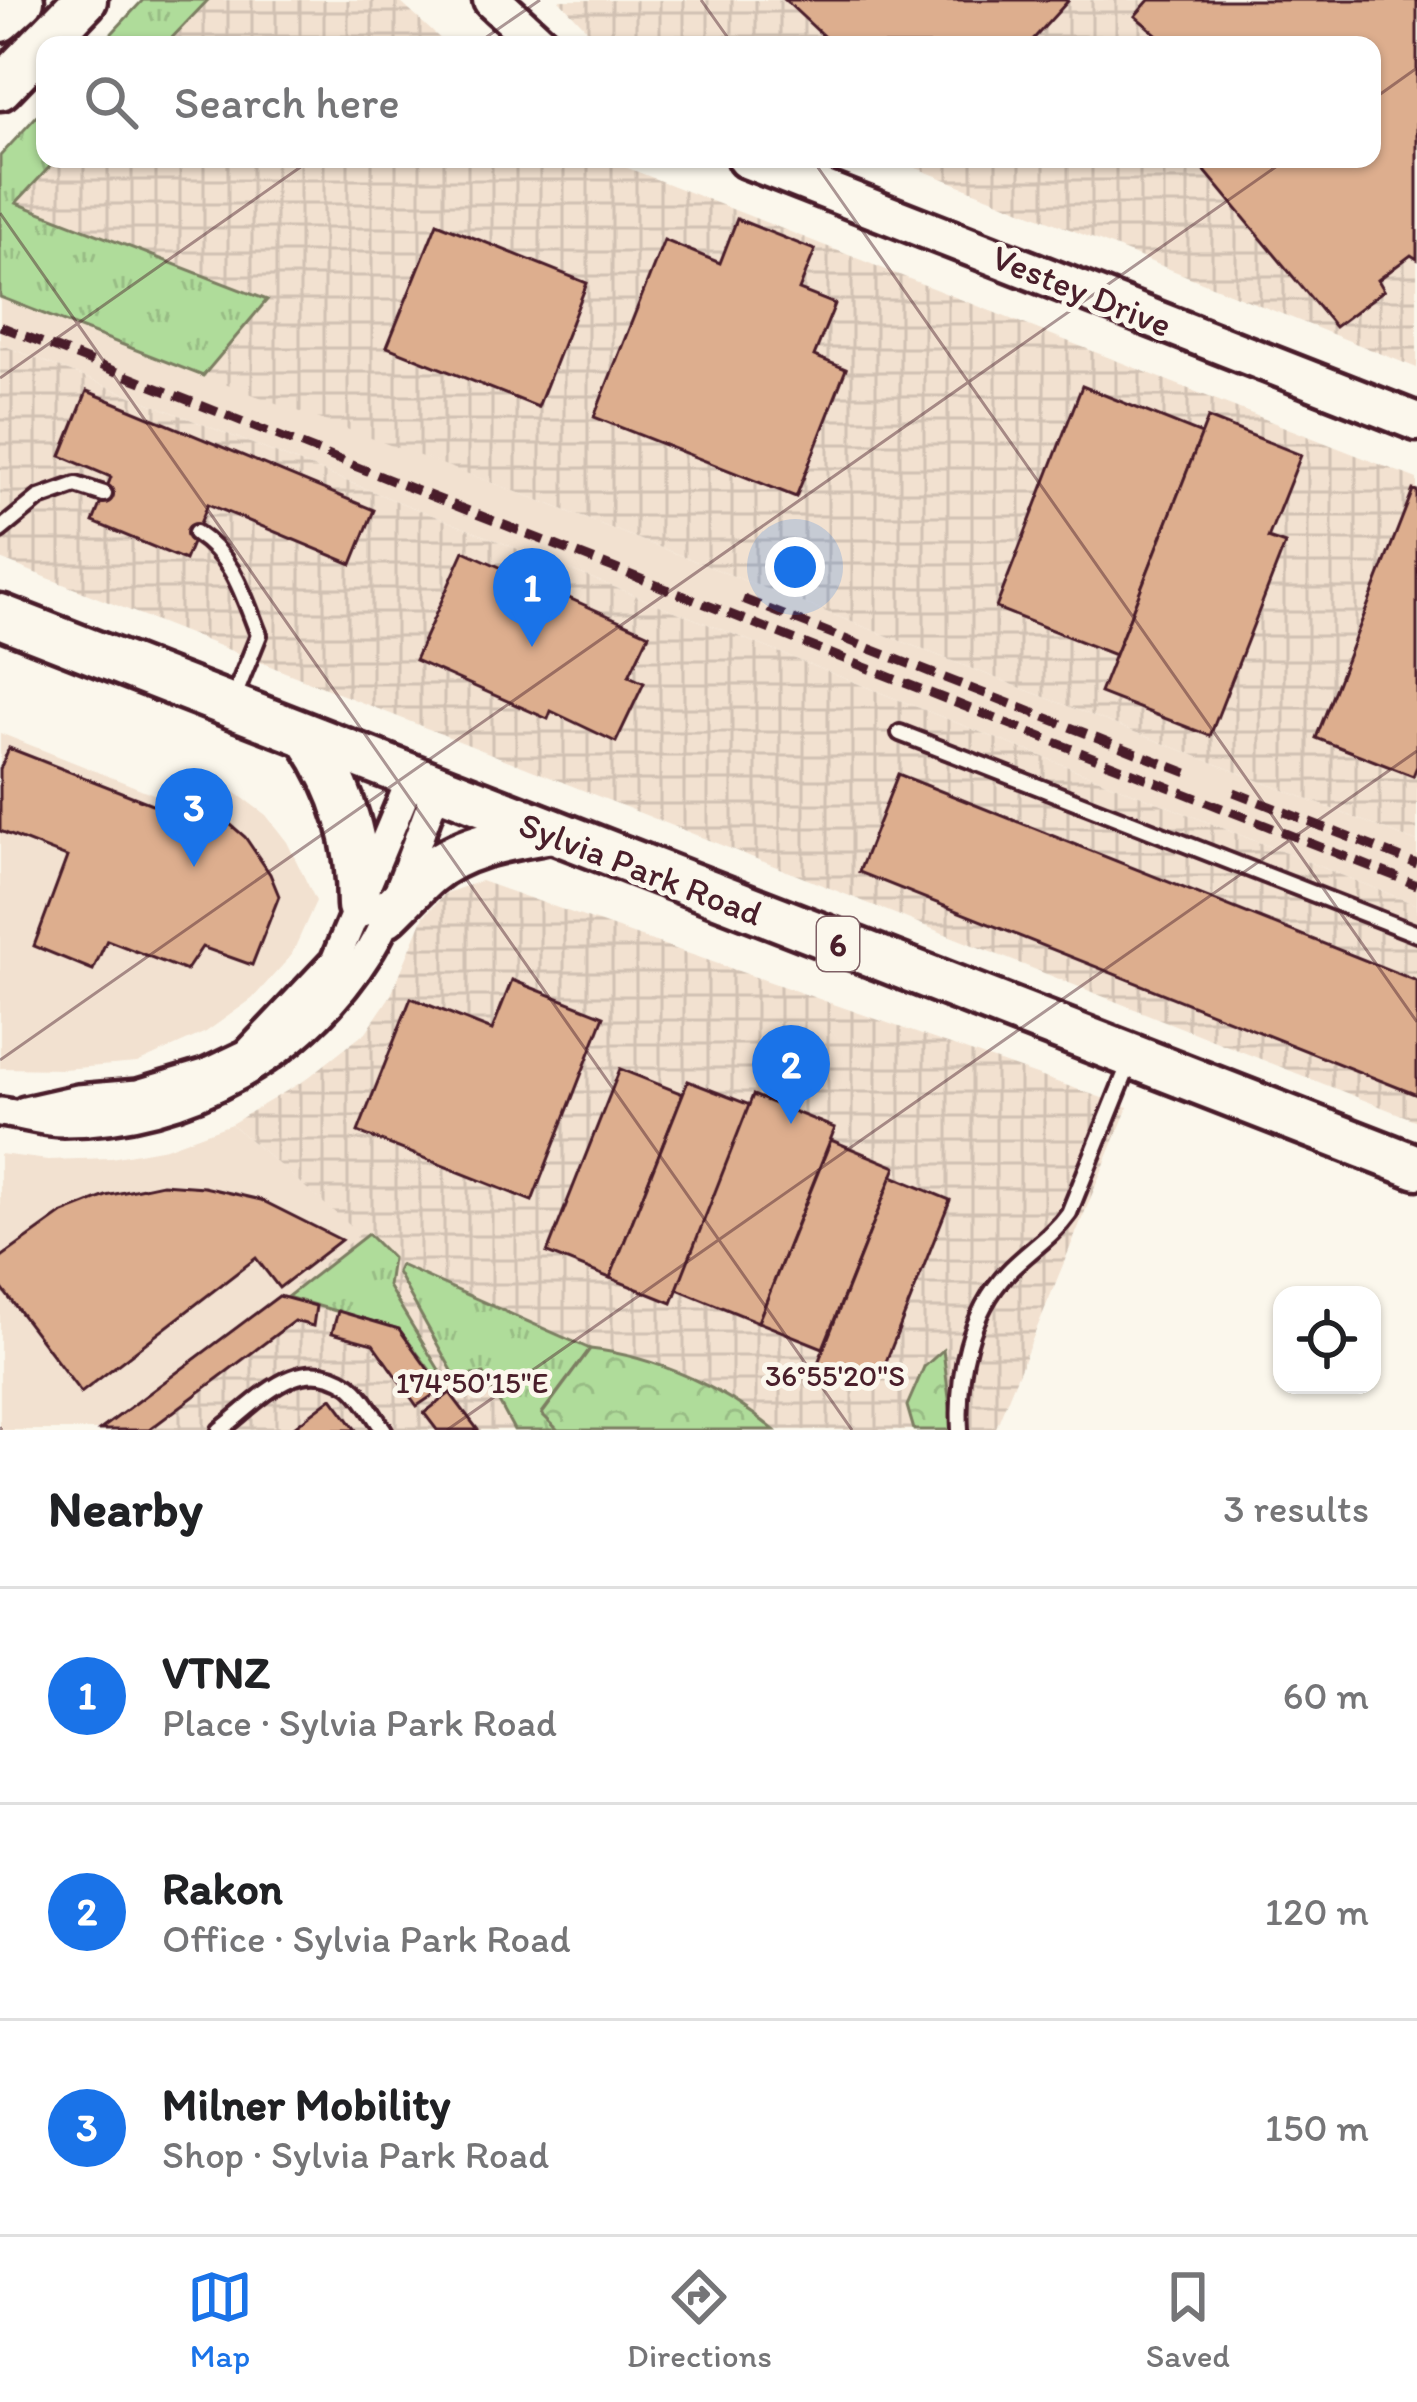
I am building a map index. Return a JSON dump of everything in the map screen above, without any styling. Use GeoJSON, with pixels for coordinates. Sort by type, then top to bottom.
{"type":"FeatureCollection","features":[{"type":"Feature","properties":{"kind":"main road"},"geometry":{"type":"LineString","coordinates":[[0,20],[22,0]]}},
{"type":"Feature","properties":{"kind":"main road"},"geometry":{"type":"LineString","coordinates":[[50,36],[85,0]]}},
{"type":"Feature","properties":{"kind":"main road"},"geometry":{"type":"LineString","coordinates":[[0,88],[36,51]]}},
{"type":"Feature","properties":{"kind":"main road","name":"Sylvia Park Road"},"geometry":{"type":"LineString","coordinates":[[0,616],[1417,1167]]}},
{"type":"Feature","properties":{"kind":"main road"},"geometry":{"type":"LineString","coordinates":[[308,738],[345,805],[373,911],[460,855],[502,840],[548,832]]}},
{"type":"Feature","properties":{"kind":"street"},"geometry":{"type":"LineString","coordinates":[[492,0],[531,36]]}},
{"type":"Feature","properties":{"kind":"street","name":"Vestey Drive"},"geometry":{"type":"LineString","coordinates":[[769,168],[1417,422]]}},
{"type":"Feature","properties":{"kind":"street"},"geometry":{"type":"LineString","coordinates":[[8,1113],[138,1094],[205,1074],[247,1054],[335,961],[373,911],[424,784]]}},
{"type":"Feature","properties":{"kind":"lane"},"geometry":{"type":"LineString","coordinates":[[0,530],[39,497],[76,484],[104,494]]}},
{"type":"Feature","properties":{"kind":"lane"},"geometry":{"type":"LineString","coordinates":[[196,533],[217,547],[233,569],[259,635],[230,707]]}},
{"type":"Feature","properties":{"kind":"lane"},"geometry":{"type":"LineString","coordinates":[[900,734],[1417,934]]}},
{"type":"Feature","properties":{"kind":"lane"},"geometry":{"type":"LineString","coordinates":[[960,1430],[962,1372],[990,1294],[1069,1213],[1132,1057]]}},
{"type":"Feature","properties":{"kind":"lane"},"geometry":{"type":"LineString","coordinates":[[220,1430],[295,1374],[311,1371],[348,1384],[384,1430]]}},
{"type":"Feature","properties":{"kind":"shaded area"},"geometry":{"type":"Polygon","coordinates":[[[208,0],[398,0],[437,36],[174,36],[208,0]]]}},
{"type":"Feature","properties":{"kind":"shaded area"},"geometry":{"type":"Polygon","coordinates":[[[559,0],[1417,0],[1417,368],[917,168],[1381,168],[1381,36],[593,36],[559,0]]]}},
{"type":"Feature","properties":{"kind":"shaded area"},"geometry":{"type":"Polygon","coordinates":[[[48,168],[628,168],[1417,479],[1417,842],[533,498],[203,376],[266,300],[15,202],[48,168]]]}},
{"type":"Feature","properties":{"kind":"shaded area"},"geometry":{"type":"Polygon","coordinates":[[[0,297],[533,498],[1417,842],[1417,905],[0,344],[0,297]]]}},
{"type":"Feature","properties":{"kind":"shaded area"},"geometry":{"type":"Polygon","coordinates":[[[0,344],[1417,905],[1417,1121],[0,559],[0,344]]]}},
{"type":"Feature","properties":{"kind":"shaded area"},"geometry":{"type":"Polygon","coordinates":[[[0,733],[161,797],[232,790],[266,815],[287,842],[316,901],[291,956],[252,999],[206,1032],[137,1063],[0,1068],[0,733]]]}},
{"type":"Feature","properties":{"kind":"shaded area"},"geometry":{"type":"Polygon","coordinates":[[[481,881],[1128,1107],[995,1430],[111,1430],[360,1234],[231,1124],[305,1080],[366,1032],[391,995],[424,916],[446,893],[481,881]]]}},
{"type":"Feature","properties":{"kind":"shaded area"},"geometry":{"type":"Polygon","coordinates":[[[231,1124],[361,1234],[111,1430],[0,1430],[0,1154],[48,1160],[111,1158],[166,1148],[231,1124]]]}},
{"type":"Feature","properties":{"kind":"green space"},"geometry":{"type":"Polygon","coordinates":[[[143,0],[208,0],[174,36],[109,36],[143,0]]]}},
{"type":"Feature","properties":{"kind":"green space"},"geometry":{"type":"Polygon","coordinates":[[[36,117],[36,168],[49,168],[16,203],[267,300],[203,376],[0,297],[0,156],[36,117]]]}},
{"type":"Feature","properties":{"kind":"green space"},"geometry":{"type":"Polygon","coordinates":[[[368,1234],[392,1258],[388,1286],[447,1383],[442,1386],[399,1329],[287,1297],[368,1234]]]}},
{"type":"Feature","properties":{"kind":"green space"},"geometry":{"type":"Polygon","coordinates":[[[400,1265],[590,1349],[542,1413],[558,1430],[514,1430],[484,1374],[455,1376],[397,1272],[400,1265]]]}},
{"type":"Feature","properties":{"kind":"green space"},"geometry":{"type":"Polygon","coordinates":[[[590,1349],[687,1376],[774,1430],[558,1430],[542,1414],[590,1349]]]}},
{"type":"Feature","properties":{"kind":"green space"},"geometry":{"type":"Polygon","coordinates":[[[943,1350],[953,1430],[914,1430],[907,1406],[924,1367],[943,1350]]]}},
{"type":"Feature","properties":{"kind":"building"},"geometry":{"type":"Polygon","coordinates":[[[785,0],[1068,1],[1036,36],[823,36],[785,0]]]}},
{"type":"Feature","properties":{"kind":"building"},"geometry":{"type":"Polygon","coordinates":[[[1149,0],[1417,0],[1417,259],[1411,255],[1378,280],[1384,290],[1335,327],[1202,168],[1381,168],[1381,36],[1158,36],[1135,16],[1149,0]]]}},
{"type":"Feature","properties":{"kind":"building"},"geometry":{"type":"Polygon","coordinates":[[[737,219],[815,250],[799,290],[835,304],[814,356],[846,369],[796,497],[594,417],[664,240],[720,263],[737,219]]]}},
{"type":"Feature","properties":{"kind":"building"},"geometry":{"type":"Polygon","coordinates":[[[437,223],[587,283],[538,407],[387,347],[437,223]]]}},
{"type":"Feature","properties":{"kind":"building"},"geometry":{"type":"Polygon","coordinates":[[[1082,386],[1202,434],[1115,655],[996,608],[1082,386]]]}},
{"type":"Feature","properties":{"kind":"building"},"geometry":{"type":"Polygon","coordinates":[[[87,391],[374,510],[352,564],[208,504],[185,560],[93,522],[111,477],[61,456],[87,391]]]}},
{"type":"Feature","properties":{"kind":"building"},"geometry":{"type":"Polygon","coordinates":[[[1208,418],[1301,455],[1268,538],[1285,544],[1210,736],[1100,693],[1208,418]]]}},
{"type":"Feature","properties":{"kind":"building"},"geometry":{"type":"Polygon","coordinates":[[[1413,490],[1417,491],[1417,766],[1413,776],[1316,738],[1413,490]]]}},
{"type":"Feature","properties":{"kind":"building"},"geometry":{"type":"Polygon","coordinates":[[[464,551],[649,634],[629,676],[644,683],[616,742],[551,711],[548,719],[415,660],[464,551]]]}},
{"type":"Feature","properties":{"kind":"building"},"geometry":{"type":"Polygon","coordinates":[[[9,748],[180,815],[187,797],[216,812],[245,837],[279,896],[252,965],[202,947],[186,971],[107,940],[93,970],[34,946],[67,857],[0,831],[0,769],[9,748]]]}},
{"type":"Feature","properties":{"kind":"building"},"geometry":{"type":"Polygon","coordinates":[[[898,774],[1417,981],[1417,1095],[859,872],[898,774]]]}},
{"type":"Feature","properties":{"kind":"building"},"geometry":{"type":"Polygon","coordinates":[[[512,980],[604,1016],[532,1201],[358,1132],[411,998],[492,1030],[512,980]]]}},
{"type":"Feature","properties":{"kind":"building"},"geometry":{"type":"Polygon","coordinates":[[[620,1069],[683,1094],[610,1278],[547,1253],[620,1069]]]}},
{"type":"Feature","properties":{"kind":"building"},"geometry":{"type":"Polygon","coordinates":[[[688,1081],[750,1105],[672,1303],[610,1278],[688,1081]]]}},
{"type":"Feature","properties":{"kind":"building"},"geometry":{"type":"Polygon","coordinates":[[[753,1095],[835,1128],[758,1322],[677,1289],[753,1095]]]}},
{"type":"Feature","properties":{"kind":"building"},"geometry":{"type":"Polygon","coordinates":[[[831,1140],[896,1167],[823,1348],[758,1322],[831,1140]]]}},
{"type":"Feature","properties":{"kind":"building"},"geometry":{"type":"Polygon","coordinates":[[[892,1176],[950,1200],[876,1387],[818,1363],[892,1176]]]}},
{"type":"Feature","properties":{"kind":"building"},"geometry":{"type":"Polygon","coordinates":[[[162,1184],[204,1187],[261,1200],[341,1240],[279,1288],[256,1258],[81,1393],[0,1286],[0,1258],[63,1213],[106,1196],[162,1184]]]}},
{"type":"Feature","properties":{"kind":"building"},"geometry":{"type":"Polygon","coordinates":[[[279,1296],[316,1306],[313,1326],[294,1321],[149,1430],[100,1430],[279,1296]]]}},
{"type":"Feature","properties":{"kind":"building"},"geometry":{"type":"Polygon","coordinates":[[[338,1311],[399,1329],[442,1389],[417,1406],[373,1344],[332,1333],[338,1311]]]}},
{"type":"Feature","properties":{"kind":"building"},"geometry":{"type":"Polygon","coordinates":[[[450,1393],[478,1430],[437,1430],[424,1413],[450,1393]]]}},
{"type":"Feature","properties":{"kind":"building"},"geometry":{"type":"Polygon","coordinates":[[[332,1398],[356,1430],[290,1430],[332,1398]]]}},
{"type":"Feature","properties":{"kind":"railway"},"geometry":{"type":"LineString","coordinates":[[0,326],[1417,885]]}},
{"type":"Feature","properties":{"kind":"railway"},"geometry":{"type":"LineString","coordinates":[[743,599],[1190,774]]}},
{"type":"Feature","properties":{"kind":"railway"},"geometry":{"type":"LineString","coordinates":[[1234,792],[1417,864]]}},
{"type":"Feature","properties":{"kind":"place","name":"VTNZ"},"geometry":{"type":"Point","coordinates":[532,647]}},
{"type":"Feature","properties":{"kind":"place","name":"Milner Mobility"},"geometry":{"type":"Point","coordinates":[194,867]}},
{"type":"Feature","properties":{"kind":"place","name":"Rakon"},"geometry":{"type":"Point","coordinates":[791,1124]}}]}
